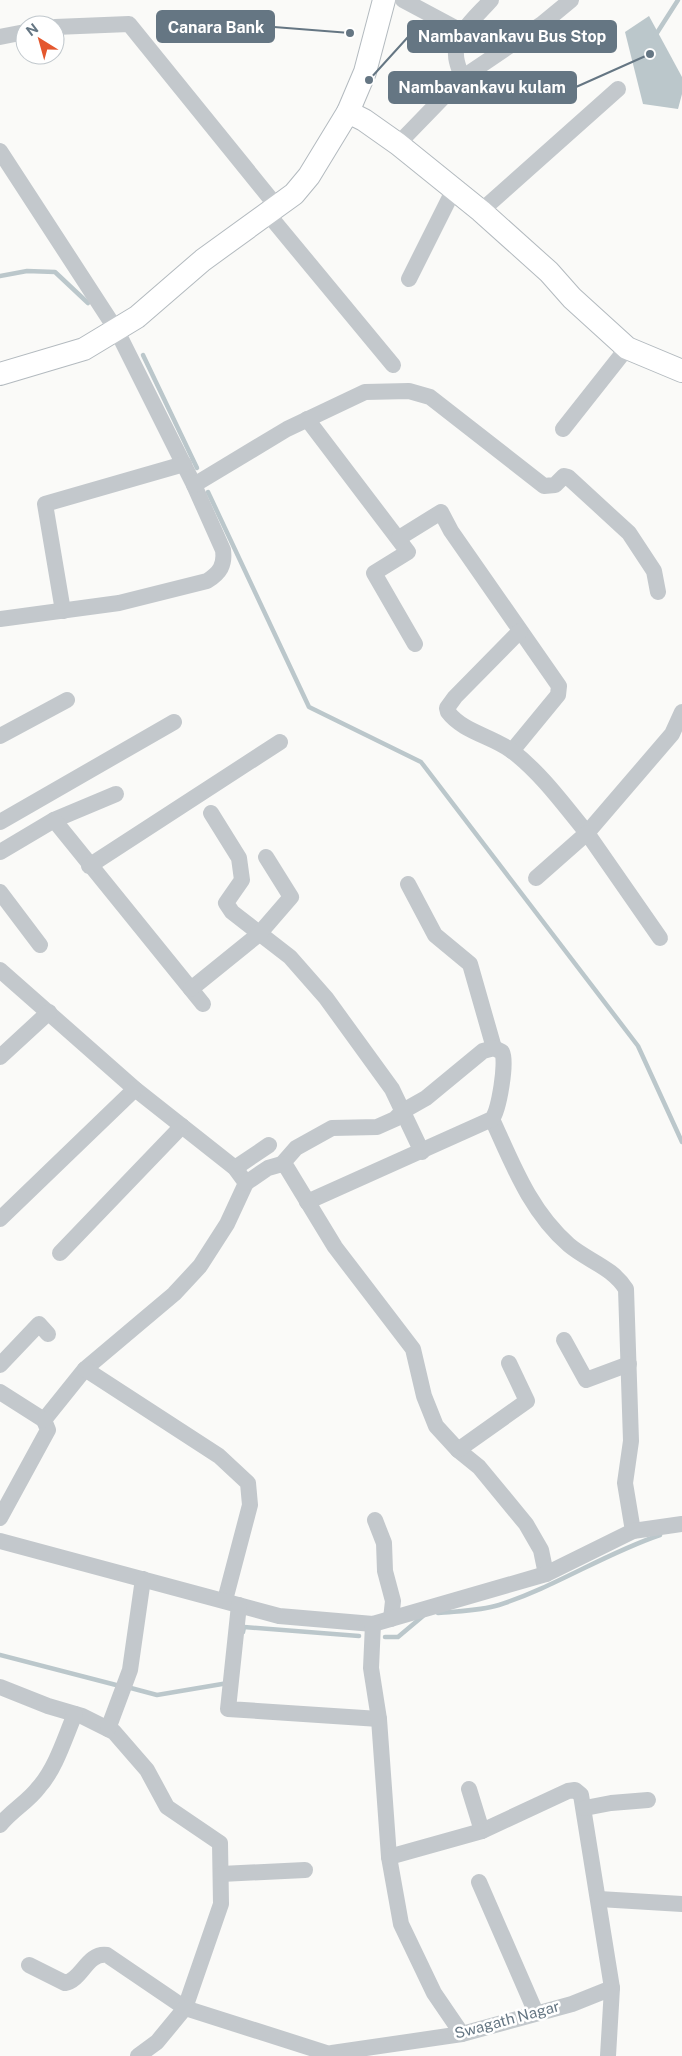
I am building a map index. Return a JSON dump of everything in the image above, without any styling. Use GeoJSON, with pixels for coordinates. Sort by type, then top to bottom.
{"type":"FeatureCollection","features":[{"type":"Feature","properties":{"kind":"street"},"geometry":{"type":"LineString","coordinates":[[0,374],[84,349],[117,331],[137,317],[203,260],[294,194],[309,176],[348,112],[364,72],[384,0]]}},
{"type":"Feature","properties":{"kind":"street"},"geometry":{"type":"LineString","coordinates":[[403,0],[463,32]]}},
{"type":"Feature","properties":{"kind":"street"},"geometry":{"type":"LineString","coordinates":[[462,78],[455,53],[463,32],[491,0]]}},
{"type":"Feature","properties":{"kind":"street"},"geometry":{"type":"LineString","coordinates":[[398,144],[462,78],[542,24],[571,0]]}},
{"type":"Feature","properties":{"kind":"street"},"geometry":{"type":"LineString","coordinates":[[65,27],[128,24],[394,365]]}},
{"type":"Feature","properties":{"kind":"street"},"geometry":{"type":"LineString","coordinates":[[0,38],[15,34]]}},
{"type":"Feature","properties":{"kind":"street"},"geometry":{"type":"LineString","coordinates":[[480,211],[618,89]]}},
{"type":"Feature","properties":{"kind":"street"},"geometry":{"type":"LineString","coordinates":[[348,112],[364,120],[398,144],[454,189],[550,272],[572,298],[627,348],[682,371]]}},
{"type":"Feature","properties":{"kind":"street"},"geometry":{"type":"LineString","coordinates":[[0,151],[117,331],[194,485],[223,550],[224,560],[217,575],[207,581],[119,603],[0,619]]}},
{"type":"Feature","properties":{"kind":"street"},"geometry":{"type":"LineString","coordinates":[[409,279],[454,189]]}},
{"type":"Feature","properties":{"kind":"street"},"geometry":{"type":"LineString","coordinates":[[563,429],[627,348]]}},
{"type":"Feature","properties":{"kind":"street"},"geometry":{"type":"LineString","coordinates":[[194,485],[307,418],[365,392],[409,391],[430,397],[544,486],[555,485],[563,477],[568,477],[629,533],[654,571],[658,592]]}},
{"type":"Feature","properties":{"kind":"street"},"geometry":{"type":"LineString","coordinates":[[307,418],[408,552],[374,573],[415,644]]}},
{"type":"Feature","properties":{"kind":"street"},"geometry":{"type":"LineString","coordinates":[[63,611],[45,504],[184,464]]}},
{"type":"Feature","properties":{"kind":"street"},"geometry":{"type":"LineString","coordinates":[[399,538],[441,512],[451,531],[559,686],[560,690],[512,750]]}},
{"type":"Feature","properties":{"kind":"street"},"geometry":{"type":"LineString","coordinates":[[520,631],[447,708],[451,717],[460,724],[512,750],[543,780],[587,833],[660,938]]}},
{"type":"Feature","properties":{"kind":"street"},"geometry":{"type":"LineString","coordinates":[[0,736],[67,700]]}},
{"type":"Feature","properties":{"kind":"street"},"geometry":{"type":"LineString","coordinates":[[536,878],[587,833],[672,734],[682,712]]}},
{"type":"Feature","properties":{"kind":"street"},"geometry":{"type":"LineString","coordinates":[[0,822],[174,722]]}},
{"type":"Feature","properties":{"kind":"street"},"geometry":{"type":"LineString","coordinates":[[89,866],[280,742]]}},
{"type":"Feature","properties":{"kind":"street"},"geometry":{"type":"LineString","coordinates":[[0,852],[54,820],[116,794]]}},
{"type":"Feature","properties":{"kind":"street"},"geometry":{"type":"LineString","coordinates":[[211,813],[239,858],[242,880],[226,903],[232,912],[290,957],[326,998],[392,1089],[422,1152]]}},
{"type":"Feature","properties":{"kind":"street"},"geometry":{"type":"LineString","coordinates":[[54,820],[89,866],[203,1004]]}},
{"type":"Feature","properties":{"kind":"street"},"geometry":{"type":"LineString","coordinates":[[191,989],[259,934],[291,897],[266,857]]}},
{"type":"Feature","properties":{"kind":"street"},"geometry":{"type":"LineString","coordinates":[[408,884],[435,935],[470,964],[494,1048]]}},
{"type":"Feature","properties":{"kind":"street"},"geometry":{"type":"LineString","coordinates":[[0,892],[40,945]]}},
{"type":"Feature","properties":{"kind":"street"},"geometry":{"type":"LineString","coordinates":[[0,970],[134,1089],[235,1168],[246,1182]]}},
{"type":"Feature","properties":{"kind":"street"},"geometry":{"type":"LineString","coordinates":[[0,1057],[49,1012]]}},
{"type":"Feature","properties":{"kind":"street"},"geometry":{"type":"LineString","coordinates":[[44,1420],[85,1369],[174,1294],[200,1266],[227,1224],[246,1182],[268,1168],[282,1164],[296,1148],[332,1128],[377,1127],[395,1119],[403,1111],[426,1098],[483,1051],[494,1048],[498,1049],[504,1056],[499,1101],[492,1119],[307,1202]]}},
{"type":"Feature","properties":{"kind":"street"},"geometry":{"type":"LineString","coordinates":[[0,1219],[134,1089]]}},
{"type":"Feature","properties":{"kind":"street"},"geometry":{"type":"LineString","coordinates":[[492,1119],[524,1191],[545,1218],[570,1245],[610,1271],[626,1289],[631,1441],[624,1482],[632,1531]]}},
{"type":"Feature","properties":{"kind":"street"},"geometry":{"type":"LineString","coordinates":[[60,1253],[182,1126]]}},
{"type":"Feature","properties":{"kind":"street"},"geometry":{"type":"LineString","coordinates":[[235,1168],[269,1145]]}},
{"type":"Feature","properties":{"kind":"street"},"geometry":{"type":"LineString","coordinates":[[282,1164],[287,1168],[335,1247],[413,1349],[424,1396],[436,1426],[458,1450],[479,1467],[526,1524],[540,1550],[546,1574]]}},
{"type":"Feature","properties":{"kind":"street"},"geometry":{"type":"LineString","coordinates":[[0,1365],[39,1324],[48,1334]]}},
{"type":"Feature","properties":{"kind":"street"},"geometry":{"type":"LineString","coordinates":[[564,1340],[586,1380],[629,1364]]}},
{"type":"Feature","properties":{"kind":"street"},"geometry":{"type":"LineString","coordinates":[[458,1450],[528,1401],[509,1363]]}},
{"type":"Feature","properties":{"kind":"street"},"geometry":{"type":"LineString","coordinates":[[85,1369],[219,1456],[248,1483],[250,1505],[232,1602],[228,1709],[378,1719]]}},
{"type":"Feature","properties":{"kind":"street"},"geometry":{"type":"LineString","coordinates":[[0,1392],[44,1420],[48,1430],[0,1518]]}},
{"type":"Feature","properties":{"kind":"street"},"geometry":{"type":"LineString","coordinates":[[375,1520],[384,1543],[385,1571],[394,1600],[391,1619]]}},
{"type":"Feature","properties":{"kind":"street"},"geometry":{"type":"LineString","coordinates":[[0,1541],[279,1616],[373,1624],[546,1574],[632,1531],[682,1524]]}},
{"type":"Feature","properties":{"kind":"street"},"geometry":{"type":"LineString","coordinates":[[108,1729],[130,1670],[143,1579]]}},
{"type":"Feature","properties":{"kind":"street"},"geometry":{"type":"LineString","coordinates":[[373,1624],[370,1668],[378,1719],[389,1857],[401,1924],[434,1993],[462,2034]]}},
{"type":"Feature","properties":{"kind":"street"},"geometry":{"type":"LineString","coordinates":[[0,1687],[48,1706],[75,1714],[114,1732],[147,1770],[168,1808],[220,1843],[221,1904],[186,2008],[157,2042],[138,2056]]}},
{"type":"Feature","properties":{"kind":"street"},"geometry":{"type":"LineString","coordinates":[[0,1825],[12,1810],[33,1794],[44,1782],[75,1714]]}},
{"type":"Feature","properties":{"kind":"street"},"geometry":{"type":"LineString","coordinates":[[468,1789],[482,1831]]}},
{"type":"Feature","properties":{"kind":"street"},"geometry":{"type":"LineString","coordinates":[[389,1857],[482,1831],[568,1791],[575,1790],[581,1795],[585,1808],[612,1988],[608,2056]]}},
{"type":"Feature","properties":{"kind":"street"},"geometry":{"type":"LineString","coordinates":[[585,1808],[611,1802],[648,1800]]}},
{"type":"Feature","properties":{"kind":"street"},"geometry":{"type":"LineString","coordinates":[[222,1874],[305,1870]]}},
{"type":"Feature","properties":{"kind":"street"},"geometry":{"type":"LineString","coordinates":[[479,1882],[536,2013]]}},
{"type":"Feature","properties":{"kind":"street"},"geometry":{"type":"LineString","coordinates":[[599,1899],[682,1904]]}},
{"type":"Feature","properties":{"kind":"street","name":"Swagath Nagar"},"geometry":{"type":"LineString","coordinates":[[29,1966],[65,1983],[75,1978],[96,1957],[101,1954],[107,1955],[186,2008],[334,2055],[462,2034],[572,2004],[612,1988]]}},
{"type":"Feature","properties":{"kind":"shaded area"},"geometry":{"type":"Polygon","coordinates":[[[649,16],[682,77],[682,94],[678,109],[643,104],[625,32],[649,16]]]}},
{"type":"Feature","properties":{"kind":"waterway"},"geometry":{"type":"LineString","coordinates":[[655,36],[678,0]]}},
{"type":"Feature","properties":{"kind":"waterway"},"geometry":{"type":"LineString","coordinates":[[0,276],[27,271],[55,272],[88,303]]}},
{"type":"Feature","properties":{"kind":"waterway"},"geometry":{"type":"LineString","coordinates":[[143,355],[197,468]]}},
{"type":"Feature","properties":{"kind":"waterway"},"geometry":{"type":"LineString","coordinates":[[208,492],[309,707],[421,762],[638,1046],[682,1142]]}},
{"type":"Feature","properties":{"kind":"waterway"},"geometry":{"type":"LineString","coordinates":[[438,1613],[476,1610],[520,1598],[619,1551],[660,1535]]}},
{"type":"Feature","properties":{"kind":"waterway"},"geometry":{"type":"LineString","coordinates":[[385,1637],[398,1637],[423,1616]]}},
{"type":"Feature","properties":{"kind":"waterway"},"geometry":{"type":"LineString","coordinates":[[243,1632],[244,1627],[359,1636]]}},
{"type":"Feature","properties":{"kind":"waterway"},"geometry":{"type":"LineString","coordinates":[[0,1655],[120,1686]]}},
{"type":"Feature","properties":{"kind":"waterway"},"geometry":{"type":"LineString","coordinates":[[127,1687],[157,1695],[228,1683]]}},
{"type":"Feature","properties":{"kind":"place","name":"Canara Bank"},"geometry":{"type":"Point","coordinates":[350,33]}},
{"type":"Feature","properties":{"kind":"place","name":"Nambavankavu kulam"},"geometry":{"type":"Point","coordinates":[650,54]}},
{"type":"Feature","properties":{"kind":"place","name":"Nambavankavu Bus Stop"},"geometry":{"type":"Point","coordinates":[369,80]}}]}
